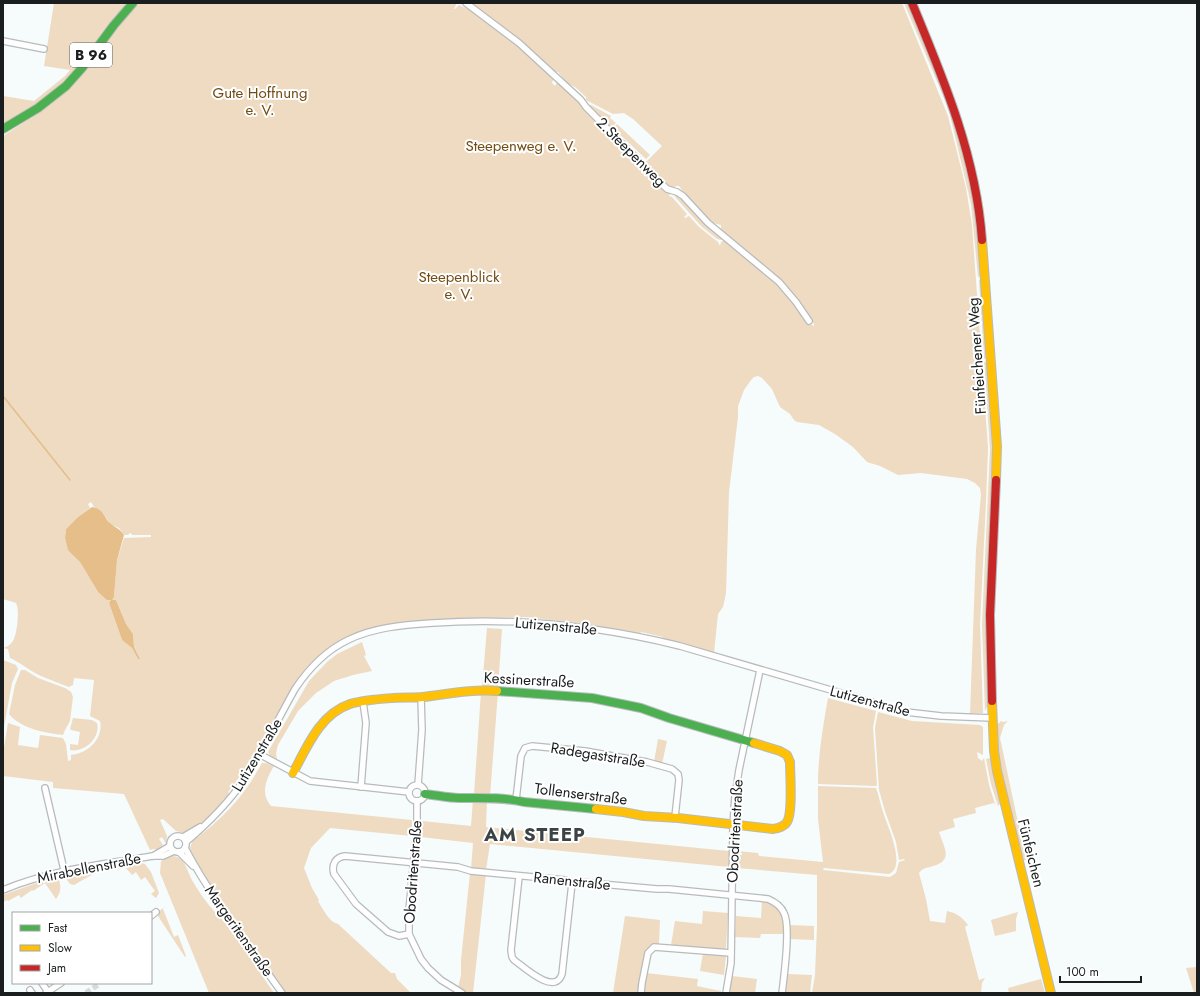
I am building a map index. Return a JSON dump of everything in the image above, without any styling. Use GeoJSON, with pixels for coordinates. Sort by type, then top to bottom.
{"type":"FeatureCollection","features":[{"type":"Feature","properties":{"kind":"street","name":"B 96"},"geometry":{"type":"LineString","coordinates":[[3,129],[38,108],[66,86],[133,3]]}},
{"type":"Feature","properties":{"kind":"street","name":"2.Steepenweg"},"geometry":{"type":"LineString","coordinates":[[466,3],[519,43],[581,100],[586,107],[667,189],[677,192],[683,196],[708,223],[779,282],[810,321]]}},
{"type":"Feature","properties":{"kind":"street","name":"Fünfeichener Weg"},"geometry":{"type":"LineString","coordinates":[[912,3],[950,96],[961,129],[976,190],[981,222],[997,438],[990,616],[992,718]]}},
{"type":"Feature","properties":{"kind":"street"},"geometry":{"type":"LineString","coordinates":[[3,41],[44,49]]}},
{"type":"Feature","properties":{"kind":"street","name":"B 96"},"geometry":{"type":"LineString","coordinates":[[3,133],[16,122]]}},
{"type":"Feature","properties":{"kind":"street","name":"Lutizenstraße"},"geometry":{"type":"LineString","coordinates":[[186,845],[204,824],[233,795],[259,754],[295,689],[314,664],[324,655],[347,640],[386,628],[441,622],[489,621],[527,622],[574,626],[618,632],[662,642],[906,712],[941,716],[992,718]]}},
{"type":"Feature","properties":{"kind":"street","name":"Obodritenstraße"},"geometry":{"type":"LineString","coordinates":[[726,993],[731,963],[733,824],[737,784],[760,670]]}},
{"type":"Feature","properties":{"kind":"street","name":"Kessinerstraße"},"geometry":{"type":"LineString","coordinates":[[293,773],[312,738],[325,721],[345,706],[351,704],[374,700],[413,697],[421,698],[485,690],[539,692],[592,698],[642,708],[652,713],[780,750],[789,758],[791,765],[790,815],[787,822],[777,828],[733,824]]}},
{"type":"Feature","properties":{"kind":"street"},"geometry":{"type":"LineString","coordinates":[[418,785],[422,730],[421,698]]}},
{"type":"Feature","properties":{"kind":"street"},"geometry":{"type":"LineString","coordinates":[[361,787],[366,723],[363,702]]}},
{"type":"Feature","properties":{"kind":"street","name":"Fünfeichen"},"geometry":{"type":"LineString","coordinates":[[992,718],[997,771],[1051,993]]}},
{"type":"Feature","properties":{"kind":"street","name":"Radegaststraße"},"geometry":{"type":"LineString","coordinates":[[516,800],[521,756],[525,748],[532,746],[585,751],[626,758],[674,770],[678,774],[679,780],[675,817]]}},
{"type":"Feature","properties":{"kind":"street"},"geometry":{"type":"LineString","coordinates":[[259,754],[306,780],[409,792]]}},
{"type":"Feature","properties":{"kind":"street"},"geometry":{"type":"LineString","coordinates":[[409,792],[413,786],[418,785]]}},
{"type":"Feature","properties":{"kind":"street"},"geometry":{"type":"LineString","coordinates":[[409,792],[412,799],[417,801],[421,800],[425,794],[422,788],[418,785]]}},
{"type":"Feature","properties":{"kind":"street"},"geometry":{"type":"LineString","coordinates":[[45,788],[64,870]]}},
{"type":"Feature","properties":{"kind":"street","name":"Tollenserstraße"},"geometry":{"type":"LineString","coordinates":[[425,794],[458,798],[472,797],[516,800],[733,824]]}},
{"type":"Feature","properties":{"kind":"street","name":"Obodritenstraße"},"geometry":{"type":"LineString","coordinates":[[417,801],[417,828],[409,910],[409,934],[421,959],[428,968],[446,984],[462,993]]}},
{"type":"Feature","properties":{"kind":"street","name":"Lutizenstraße"},"geometry":{"type":"LineString","coordinates":[[183,837],[204,824]]}},
{"type":"Feature","properties":{"kind":"street"},"geometry":{"type":"LineString","coordinates":[[173,837],[183,837],[186,845],[177,851],[170,846],[170,841],[173,837]]}},
{"type":"Feature","properties":{"kind":"street","name":"Margeritenstraße"},"geometry":{"type":"LineString","coordinates":[[186,845],[196,870]]}},
{"type":"Feature","properties":{"kind":"street","name":"Mirabellenstraße"},"geometry":{"type":"LineString","coordinates":[[153,856],[170,846]]}},
{"type":"Feature","properties":{"kind":"street","name":"Mirabellenstraße"},"geometry":{"type":"LineString","coordinates":[[3,890],[28,880],[64,870],[153,856],[163,856],[177,851]]}},
{"type":"Feature","properties":{"kind":"street","name":"Margeritenstraße"},"geometry":{"type":"LineString","coordinates":[[177,851],[196,870],[282,993]]}},
{"type":"Feature","properties":{"kind":"street","name":"Ranenstraße"},"geometry":{"type":"LineString","coordinates":[[409,934],[402,936],[394,935],[388,932],[356,904],[344,890],[334,874],[333,867],[336,860],[345,856],[458,868],[519,877],[565,880],[572,883],[579,882],[732,894],[768,899],[775,902],[784,912],[787,926],[782,993]]}},
{"type":"Feature","properties":{"kind":"street"},"geometry":{"type":"LineString","coordinates":[[519,877],[511,950],[512,957],[545,982],[552,984],[561,978],[562,974],[572,883]]}},
{"type":"Feature","properties":{"kind":"street"},"geometry":{"type":"LineString","coordinates":[[641,993],[648,953],[654,947],[731,953]]}},
{"type":"Feature","properties":{"kind":"street"},"geometry":{"type":"LineString","coordinates":[[47,992],[58,984]]}},
{"type":"Feature","properties":{"kind":"green space"},"geometry":{"type":"Polygon","coordinates":[[[54,3],[128,3],[110,23],[79,66],[63,84],[43,100],[3,124],[3,96],[34,101],[65,76],[70,70],[44,66],[54,3]]]}},
{"type":"Feature","properties":{"kind":"green space"},"geometry":{"type":"Polygon","coordinates":[[[139,3],[456,3],[454,9],[459,5],[484,19],[509,37],[532,57],[554,77],[552,83],[555,86],[558,81],[573,98],[575,97],[670,194],[669,196],[672,197],[687,214],[684,217],[685,218],[689,216],[699,227],[718,242],[720,246],[721,242],[726,239],[778,283],[779,288],[782,287],[808,323],[814,326],[797,301],[780,282],[721,232],[721,225],[709,222],[694,207],[679,186],[672,189],[668,187],[644,164],[662,146],[633,119],[624,113],[613,114],[586,100],[586,97],[575,87],[568,84],[558,72],[555,72],[526,47],[469,3],[902,3],[948,116],[966,188],[972,225],[988,448],[980,624],[983,713],[970,714],[976,550],[981,495],[980,488],[975,483],[967,479],[921,473],[898,475],[880,466],[867,462],[853,447],[835,434],[819,425],[797,422],[794,420],[790,414],[780,407],[772,389],[762,378],[758,376],[751,380],[744,390],[738,406],[729,492],[726,593],[723,607],[718,614],[714,653],[662,640],[663,637],[641,632],[640,634],[594,625],[526,617],[444,619],[410,622],[386,625],[354,634],[336,642],[306,668],[293,686],[242,777],[240,776],[228,792],[230,794],[203,822],[184,833],[176,831],[163,819],[160,820],[167,836],[166,844],[162,837],[159,839],[163,845],[157,850],[150,850],[124,794],[53,788],[53,782],[3,776],[3,753],[8,723],[20,727],[18,745],[38,748],[40,735],[63,738],[66,744],[68,761],[71,760],[71,755],[83,752],[93,744],[97,739],[101,728],[100,721],[90,716],[94,680],[74,678],[73,685],[69,687],[33,672],[10,658],[8,649],[3,648],[8,646],[13,641],[16,633],[18,616],[16,603],[3,599],[3,136],[40,112],[68,88],[85,70],[117,27],[139,3]],[[91,502],[88,504],[90,508],[66,529],[65,538],[68,549],[80,562],[98,592],[107,599],[111,600],[114,597],[117,560],[124,538],[151,537],[151,535],[133,535],[130,533],[128,535],[124,535],[119,528],[110,524],[103,513],[94,507],[91,502]],[[111,600],[109,603],[122,640],[132,648],[138,659],[140,659],[134,647],[133,634],[126,624],[116,600],[111,600]]]}},
{"type":"Feature","properties":{"kind":"green space"},"geometry":{"type":"Polygon","coordinates":[[[904,3],[909,3],[934,64],[949,102],[968,165],[978,231],[982,275],[978,277],[971,204],[950,115],[904,3]]]}},
{"type":"Feature","properties":{"kind":"green space"},"geometry":{"type":"Polygon","coordinates":[[[587,105],[591,105],[611,116],[610,118],[616,123],[610,129],[587,105]]]}},
{"type":"Feature","properties":{"kind":"green space"},"geometry":{"type":"Polygon","coordinates":[[[617,124],[650,155],[646,159],[613,128],[617,124]]]}},
{"type":"Feature","properties":{"kind":"green space"},"geometry":{"type":"Polygon","coordinates":[[[676,193],[723,238],[721,240],[717,239],[701,226],[676,198],[674,195],[676,193]]]}},
{"type":"Feature","properties":{"kind":"green space"},"geometry":{"type":"Polygon","coordinates":[[[979,280],[983,282],[988,357],[984,359],[979,280]]]}},
{"type":"Feature","properties":{"kind":"green space"},"geometry":{"type":"Polygon","coordinates":[[[984,362],[989,363],[993,430],[989,704],[985,711],[982,624],[990,449],[984,362]]]}},
{"type":"Feature","properties":{"kind":"green space"},"geometry":{"type":"Polygon","coordinates":[[[487,628],[502,629],[498,688],[482,688],[487,628]]]}},
{"type":"Feature","properties":{"kind":"green space"},"geometry":{"type":"Polygon","coordinates":[[[362,642],[366,655],[364,656],[372,671],[334,681],[316,693],[298,711],[278,745],[276,753],[277,759],[270,756],[268,752],[309,681],[337,654],[362,642]]]}},
{"type":"Feature","properties":{"kind":"green space"},"geometry":{"type":"Polygon","coordinates":[[[3,660],[16,665],[18,669],[12,683],[3,732],[3,660]]]}},
{"type":"Feature","properties":{"kind":"green space"},"geometry":{"type":"Polygon","coordinates":[[[21,670],[25,670],[38,678],[65,688],[71,692],[73,697],[70,721],[63,735],[27,727],[9,714],[15,685],[21,670]]]}},
{"type":"Feature","properties":{"kind":"green space"},"geometry":{"type":"Polygon","coordinates":[[[481,692],[498,692],[490,796],[474,795],[481,692]]]}},
{"type":"Feature","properties":{"kind":"green space"},"geometry":{"type":"Polygon","coordinates":[[[828,698],[876,711],[873,727],[876,786],[818,784],[820,751],[828,698]]]}},
{"type":"Feature","properties":{"kind":"green space"},"geometry":{"type":"Polygon","coordinates":[[[878,712],[912,721],[980,725],[983,727],[983,755],[977,752],[978,758],[982,761],[984,758],[989,785],[996,807],[994,803],[975,808],[976,813],[953,819],[955,827],[939,832],[945,849],[945,858],[938,865],[924,869],[919,873],[930,921],[945,923],[947,911],[959,916],[968,925],[965,927],[979,980],[985,978],[982,983],[981,993],[812,993],[815,975],[817,875],[737,868],[737,855],[742,855],[742,853],[737,851],[758,853],[759,856],[823,862],[818,819],[818,786],[876,788],[896,854],[894,870],[889,874],[824,868],[823,870],[890,877],[896,873],[899,862],[905,860],[899,860],[896,842],[879,790],[875,728],[878,712]]]}},
{"type":"Feature","properties":{"kind":"green space"},"geometry":{"type":"Polygon","coordinates":[[[73,718],[92,720],[97,723],[98,729],[94,739],[86,747],[70,750],[70,744],[78,745],[80,732],[70,729],[73,718]]]}},
{"type":"Feature","properties":{"kind":"green space"},"geometry":{"type":"Polygon","coordinates":[[[1001,721],[1008,721],[1004,725],[1000,738],[1026,860],[1022,860],[1000,771],[995,727],[1001,721]]]}},
{"type":"Feature","properties":{"kind":"green space"},"geometry":{"type":"Polygon","coordinates":[[[658,739],[667,741],[662,764],[654,762],[658,739]]]}},
{"type":"Feature","properties":{"kind":"green space"},"geometry":{"type":"Polygon","coordinates":[[[986,759],[992,759],[1002,802],[998,806],[991,784],[986,759]]]}},
{"type":"Feature","properties":{"kind":"green space"},"geometry":{"type":"Polygon","coordinates":[[[262,763],[274,766],[265,786],[266,797],[271,806],[412,820],[412,836],[330,828],[311,848],[304,868],[312,888],[319,900],[318,901],[329,918],[338,924],[391,973],[395,973],[397,979],[411,993],[286,993],[197,867],[191,855],[191,844],[214,824],[240,797],[248,787],[262,763]]]}},
{"type":"Feature","properties":{"kind":"green space"},"geometry":{"type":"Polygon","coordinates":[[[473,799],[487,800],[486,827],[729,851],[729,867],[490,844],[486,870],[471,869],[473,843],[421,837],[422,821],[471,826],[473,799]]]}},
{"type":"Feature","properties":{"kind":"green space"},"geometry":{"type":"Polygon","coordinates":[[[172,856],[180,858],[183,861],[199,892],[237,939],[274,993],[209,993],[160,873],[161,861],[172,856]]]}},
{"type":"Feature","properties":{"kind":"green space"},"geometry":{"type":"Polygon","coordinates":[[[137,862],[145,864],[151,872],[159,893],[156,898],[151,894],[155,891],[145,877],[141,880],[136,872],[132,875],[126,868],[95,873],[74,885],[70,884],[67,880],[66,874],[69,873],[137,862]]]}},
{"type":"Feature","properties":{"kind":"green space"},"geometry":{"type":"Polygon","coordinates":[[[470,873],[486,874],[473,993],[467,993],[458,988],[461,975],[461,960],[470,873]]]}},
{"type":"Feature","properties":{"kind":"green space"},"geometry":{"type":"Polygon","coordinates":[[[56,876],[58,877],[60,883],[60,888],[56,899],[45,883],[21,898],[19,895],[3,902],[3,895],[56,876]]]}},
{"type":"Feature","properties":{"kind":"green space"},"geometry":{"type":"Polygon","coordinates":[[[762,900],[775,905],[781,911],[784,920],[785,934],[761,934],[760,938],[735,937],[736,916],[761,918],[762,900]]]}},
{"type":"Feature","properties":{"kind":"green space"},"geometry":{"type":"Polygon","coordinates":[[[165,907],[163,909],[174,937],[178,935],[186,956],[185,957],[156,913],[165,907]]]}},
{"type":"Feature","properties":{"kind":"green space"},"geometry":{"type":"Polygon","coordinates":[[[703,911],[728,913],[726,948],[724,950],[671,945],[675,921],[702,924],[703,911]]]}},
{"type":"Feature","properties":{"kind":"green space"},"geometry":{"type":"Polygon","coordinates":[[[1018,912],[1016,919],[1016,931],[995,936],[991,920],[1018,912]]]}},
{"type":"Feature","properties":{"kind":"green space"},"geometry":{"type":"Polygon","coordinates":[[[625,916],[660,920],[659,944],[651,946],[646,952],[639,993],[613,993],[625,916]]]}},
{"type":"Feature","properties":{"kind":"green space"},"geometry":{"type":"Polygon","coordinates":[[[789,925],[814,926],[814,940],[789,939],[789,925]]]}},
{"type":"Feature","properties":{"kind":"green space"},"geometry":{"type":"Polygon","coordinates":[[[703,953],[726,956],[724,975],[700,971],[703,953]]]}},
{"type":"Feature","properties":{"kind":"green space"},"geometry":{"type":"Polygon","coordinates":[[[1197,967],[1197,993],[1194,993],[1186,968],[1197,967]]]}},
{"type":"Feature","properties":{"kind":"green space"},"geometry":{"type":"Polygon","coordinates":[[[646,973],[698,979],[697,986],[721,991],[721,993],[643,993],[646,973]]]}},
{"type":"Feature","properties":{"kind":"green space"},"geometry":{"type":"Polygon","coordinates":[[[787,974],[812,975],[810,993],[784,993],[787,974]]]}},
{"type":"Feature","properties":{"kind":"green space"},"geometry":{"type":"Polygon","coordinates":[[[732,976],[757,979],[755,993],[729,993],[732,976]]]}},
{"type":"Feature","properties":{"kind":"green space"},"geometry":{"type":"Polygon","coordinates":[[[1041,979],[1045,993],[1009,993],[1008,988],[1041,979]]]}},
{"type":"Feature","properties":{"kind":"shaded area"},"geometry":{"type":"Polygon","coordinates":[[[92,507],[100,510],[108,522],[124,535],[117,560],[114,597],[112,600],[116,600],[126,624],[133,634],[134,647],[140,659],[138,659],[132,648],[122,640],[109,603],[111,600],[107,600],[98,592],[80,562],[68,550],[65,538],[66,529],[78,517],[92,507]]]}},
{"type":"Feature","properties":{"kind":"waterway"},"geometry":{"type":"LineString","coordinates":[[3,396],[70,480]]}},
{"type":"Feature","properties":{"kind":"tunnel"},"geometry":{"type":"LineString","coordinates":[[86,993],[99,984]]}},
{"type":"Feature","properties":{"kind":"traffic: fast"},"geometry":{"type":"LineString","coordinates":[[3,129],[38,108],[66,86],[133,3]]}},
{"type":"Feature","properties":{"kind":"traffic: fast"},"geometry":{"type":"LineString","coordinates":[[497,691],[592,698],[641,708],[669,718],[754,743]]}},
{"type":"Feature","properties":{"kind":"traffic: fast"},"geometry":{"type":"LineString","coordinates":[[425,794],[455,798],[516,800],[596,809]]}},
{"type":"Feature","properties":{"kind":"traffic: slow"},"geometry":{"type":"LineString","coordinates":[[982,240],[997,446],[996,480]]}},
{"type":"Feature","properties":{"kind":"traffic: slow"},"geometry":{"type":"LineString","coordinates":[[293,773],[309,742],[322,723],[330,715],[350,704],[377,699],[423,697],[469,691],[497,691]]}},
{"type":"Feature","properties":{"kind":"traffic: slow"},"geometry":{"type":"LineString","coordinates":[[992,701],[994,751],[997,771],[1051,993]]}},
{"type":"Feature","properties":{"kind":"traffic: slow"},"geometry":{"type":"LineString","coordinates":[[596,809],[644,816],[678,818],[773,829],[781,827],[787,822],[790,811],[790,762],[787,755],[780,751],[754,743]]}},
{"type":"Feature","properties":{"kind":"traffic: jam"},"geometry":{"type":"LineString","coordinates":[[912,3],[947,90],[966,148],[979,209],[982,240]]}},
{"type":"Feature","properties":{"kind":"traffic: jam"},"geometry":{"type":"LineString","coordinates":[[992,701],[990,615],[996,480]]}},
{"type":"Feature","properties":{"kind":"district","name":"AM STEEP"},"geometry":{"type":"Point","coordinates":[535,834]}},
{"type":"Feature","properties":{"kind":"park label","name":"Gute Hoffnung e. V."},"geometry":{"type":"Point","coordinates":[260,102]}},
{"type":"Feature","properties":{"kind":"park label","name":"Steepenweg e. V."},"geometry":{"type":"Point","coordinates":[521,146]}},
{"type":"Feature","properties":{"kind":"park label","name":"Steepenblick e. V."},"geometry":{"type":"Point","coordinates":[459,286]}}]}
